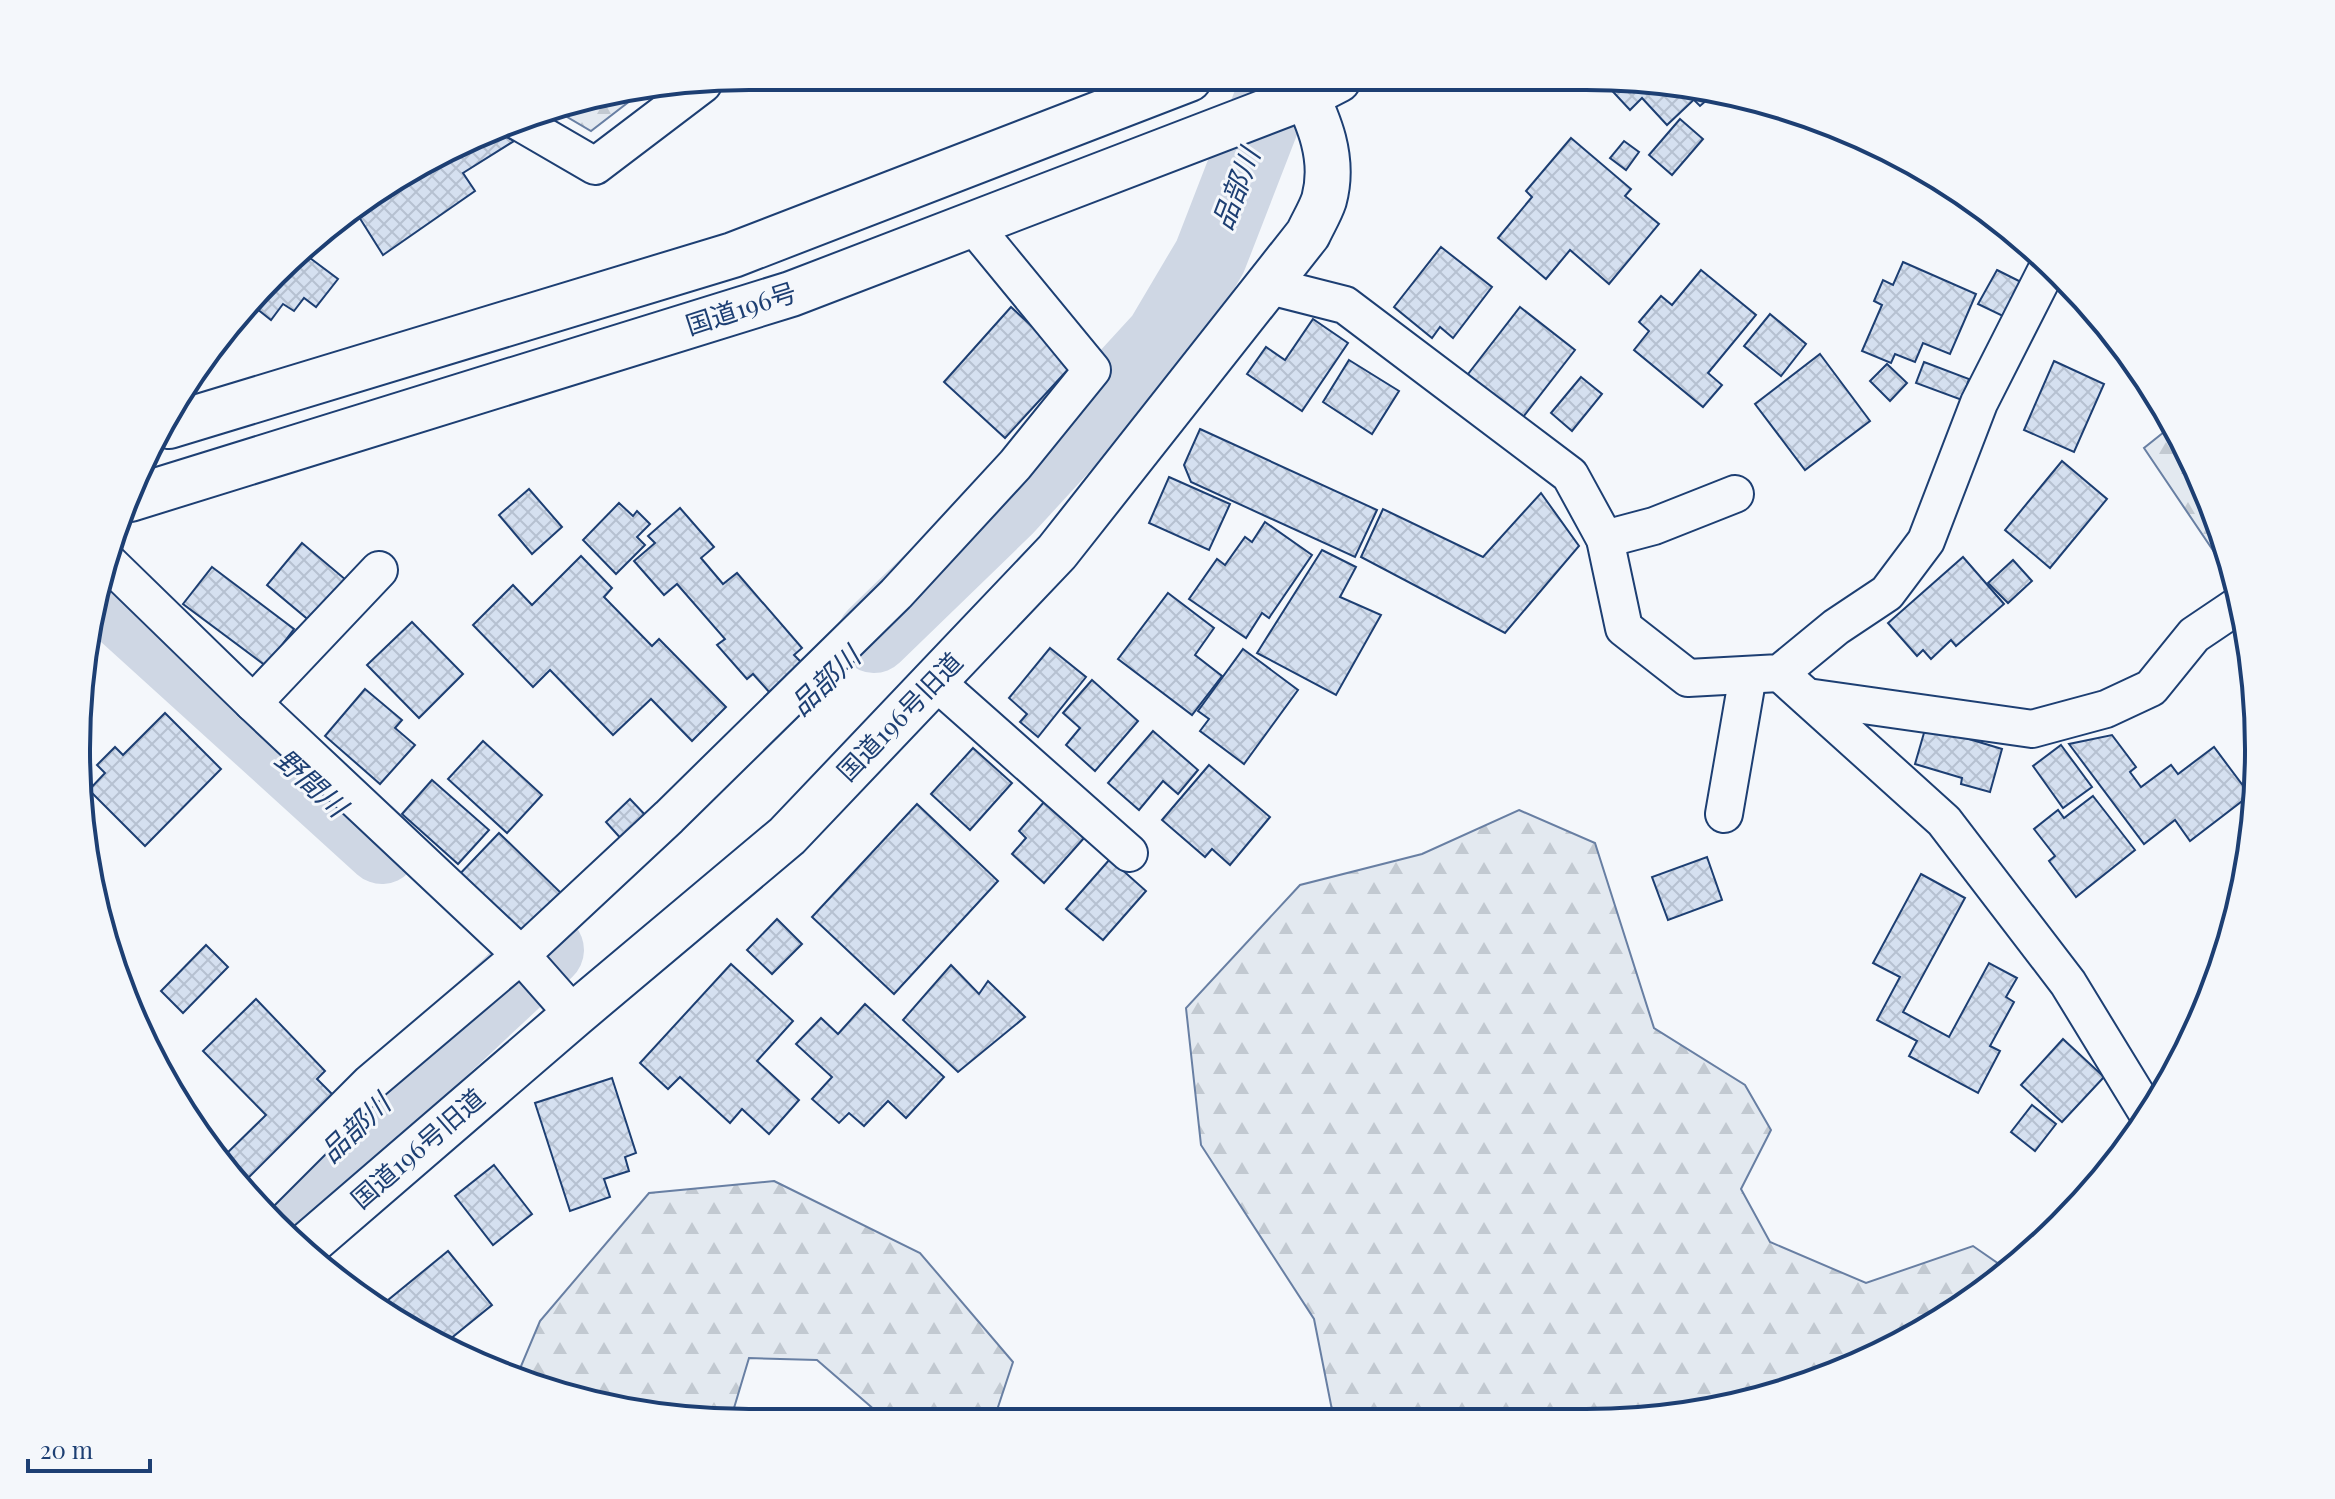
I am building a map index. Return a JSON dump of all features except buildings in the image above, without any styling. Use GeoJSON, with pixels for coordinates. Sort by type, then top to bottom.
{"type":"FeatureCollection","features":[{"type":"Feature","properties":{"kind":"main road","name":"国道196号"},"geometry":{"type":"LineString","coordinates":[[176,424],[733,255],[1160,90]]}},
{"type":"Feature","properties":{"kind":"main road","name":"国道196号"},"geometry":{"type":"LineString","coordinates":[[141,496],[791,294],[1316,91]]}},
{"type":"Feature","properties":{"kind":"main road","name":"国道196号旧道"},"geometry":{"type":"LineString","coordinates":[[311,1242],[787,836],[1057,552],[1308,234],[1324,201],[1329,170],[1316,91]]}},
{"type":"Feature","properties":{"kind":"street"},"geometry":{"type":"LineString","coordinates":[[530,128],[595,166],[692,93]]}},
{"type":"Feature","properties":{"kind":"street"},"geometry":{"type":"LineString","coordinates":[[261,1192],[370,1083],[519,956],[669,817],[896,594],[1015,465],[1092,370],[972,224]]}},
{"type":"Feature","properties":{"kind":"street"},"geometry":{"type":"LineString","coordinates":[[1270,286],[1345,305],[1570,475],[1605,539],[1624,628],[1688,678],[1764,674],[1887,593],[1926,541],[1979,403],[2044,275]]}},
{"type":"Feature","properties":{"kind":"street"},"geometry":{"type":"LineString","coordinates":[[1605,539],[1654,526],[1735,494]]}},
{"type":"Feature","properties":{"kind":"street"},"geometry":{"type":"LineString","coordinates":[[253,703],[379,570]]}},
{"type":"Feature","properties":{"kind":"street"},"geometry":{"type":"LineString","coordinates":[[114,573],[519,956],[574,1015]]}},
{"type":"Feature","properties":{"kind":"street"},"geometry":{"type":"LineString","coordinates":[[1807,697],[2032,729],[2106,709],[2151,688],[2194,635],[2230,611]]}},
{"type":"Feature","properties":{"kind":"street"},"geometry":{"type":"LineString","coordinates":[[1764,674],[1807,697],[1944,821],[2068,983],[2142,1104]]}},
{"type":"Feature","properties":{"kind":"street"},"geometry":{"type":"LineString","coordinates":[[1724,814],[1764,674]]}},
{"type":"Feature","properties":{"kind":"street"},"geometry":{"type":"LineString","coordinates":[[935,681],[1129,853]]}},
{"type":"Feature","properties":{"kind":"green space"},"geometry":{"type":"Polygon","coordinates":[[[629,102],[591,131],[566,116],[629,102]]]}},
{"type":"Feature","properties":{"kind":"green space"},"geometry":{"type":"Polygon","coordinates":[[[2164,432],[2195,497],[2215,553],[2144,448],[2164,432]]]}},
{"type":"Feature","properties":{"kind":"green space"},"geometry":{"type":"Polygon","coordinates":[[[1519,810],[1595,843],[1654,1028],[1745,1085],[1771,1130],[1741,1189],[1770,1242],[1866,1283],[1973,1246],[1998,1263],[1952,1298],[1877,1341],[1838,1359],[1756,1387],[1629,1408],[1332,1409],[1314,1319],[1201,1145],[1186,1008],[1300,885],[1422,854],[1519,810]]]}},
{"type":"Feature","properties":{"kind":"green space"},"geometry":{"type":"Polygon","coordinates":[[[774,1181],[920,1253],[1013,1362],[997,1409],[874,1409],[817,1360],[749,1358],[734,1409],[706,1408],[621,1396],[579,1387],[520,1368],[540,1321],[649,1193],[774,1181]]]}},
{"type":"Feature","properties":{"kind":"waterway","name":"品部川"},"geometry":{"type":"LineString","coordinates":[[874,636],[1006,508],[1162,338],[1210,257],[1275,90]]}},
{"type":"Feature","properties":{"kind":"waterway","name":"野間川"},"geometry":{"type":"LineString","coordinates":[[108,599],[382,847]]}},
{"type":"Feature","properties":{"kind":"waterway","name":"品部川"},"geometry":{"type":"LineString","coordinates":[[274,1206],[547,950]]}}]}
